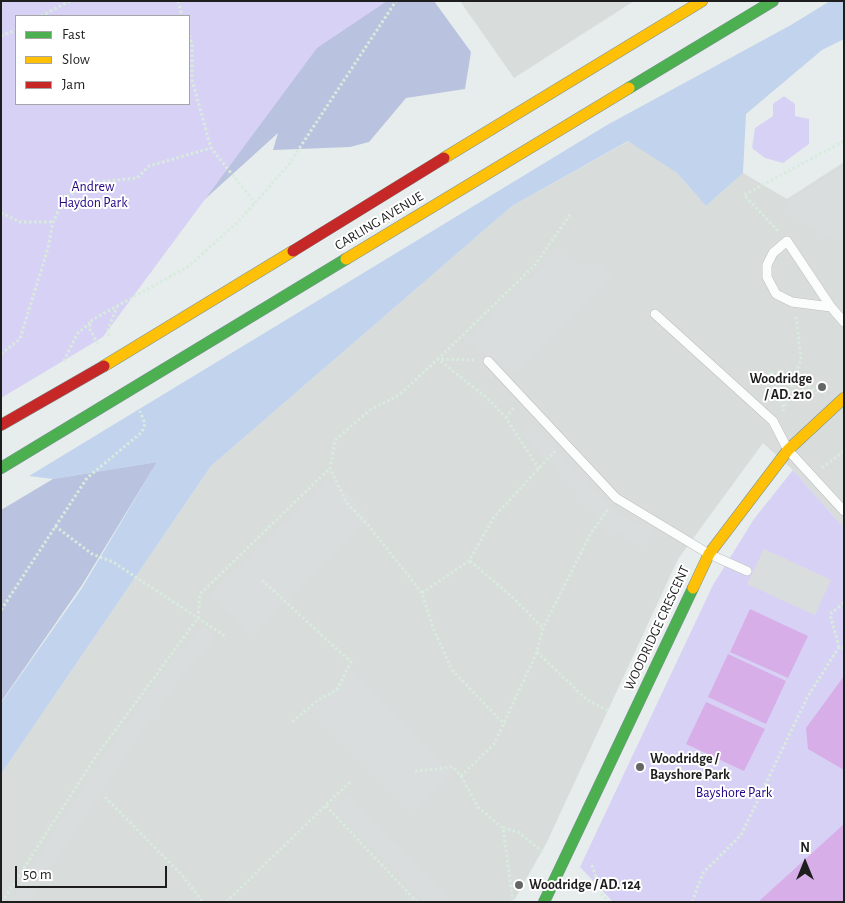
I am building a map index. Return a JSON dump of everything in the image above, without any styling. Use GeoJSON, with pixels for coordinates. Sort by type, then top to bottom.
{"type":"FeatureCollection","features":[{"type":"Feature","properties":{"kind":"main road","name":"CARLING AVENUE"},"geometry":{"type":"LineString","coordinates":[[1,425],[97,370],[702,1]]}},
{"type":"Feature","properties":{"kind":"main road","name":"CARLING AVENUE"},"geometry":{"type":"LineString","coordinates":[[1,468],[772,1]]}},
{"type":"Feature","properties":{"kind":"main road","name":"WOODRIDGE CRESCENT"},"geometry":{"type":"LineString","coordinates":[[544,902],[709,554],[788,450],[844,398]]}},
{"type":"Feature","properties":{"kind":"lane"},"geometry":{"type":"LineString","coordinates":[[831,307],[792,302],[776,294],[767,277],[767,265],[773,254],[788,241],[831,307],[844,322]]}},
{"type":"Feature","properties":{"kind":"lane"},"geometry":{"type":"LineString","coordinates":[[655,314],[773,421],[788,450],[844,511]]}},
{"type":"Feature","properties":{"kind":"lane"},"geometry":{"type":"LineString","coordinates":[[488,361],[616,498],[709,554],[747,571]]}},
{"type":"Feature","properties":{"kind":"path"},"geometry":{"type":"LineString","coordinates":[[43,15],[70,1]]}},
{"type":"Feature","properties":{"kind":"path"},"geometry":{"type":"LineString","coordinates":[[178,1],[182,15]]}},
{"type":"Feature","properties":{"kind":"path"},"geometry":{"type":"LineString","coordinates":[[64,361],[77,334],[92,320],[189,266],[238,222],[289,164],[396,1]]}},
{"type":"Feature","properties":{"kind":"path"},"geometry":{"type":"LineString","coordinates":[[1,36],[15,30]]}},
{"type":"Feature","properties":{"kind":"path"},"geometry":{"type":"LineString","coordinates":[[190,38],[192,44],[192,80],[211,148],[255,203]]}},
{"type":"Feature","properties":{"kind":"path"},"geometry":{"type":"LineString","coordinates":[[788,241],[744,194],[844,141]]}},
{"type":"Feature","properties":{"kind":"path"},"geometry":{"type":"LineString","coordinates":[[1,354],[20,339],[48,248],[53,222],[64,199],[88,183],[137,178],[149,166],[211,148]]}},
{"type":"Feature","properties":{"kind":"path"},"geometry":{"type":"LineString","coordinates":[[505,725],[452,670],[434,630],[422,593],[368,525],[346,502],[330,468],[335,440],[370,410],[399,395],[438,359],[535,265],[571,213]]}},
{"type":"Feature","properties":{"kind":"path"},"geometry":{"type":"LineString","coordinates":[[1,214],[20,222],[53,222]]}},
{"type":"Feature","properties":{"kind":"path"},"geometry":{"type":"LineString","coordinates":[[780,434],[783,408],[801,359],[792,302]]}},
{"type":"Feature","properties":{"kind":"path"},"geometry":{"type":"LineString","coordinates":[[109,337],[108,329],[117,307]]}},
{"type":"Feature","properties":{"kind":"path"},"geometry":{"type":"LineString","coordinates":[[92,320],[89,328],[98,343]]}},
{"type":"Feature","properties":{"kind":"path"},"geometry":{"type":"LineString","coordinates":[[438,359],[488,361]]}},
{"type":"Feature","properties":{"kind":"path"},"geometry":{"type":"LineString","coordinates":[[438,359],[487,398],[506,418],[539,469]]}},
{"type":"Feature","properties":{"kind":"path"},"geometry":{"type":"LineString","coordinates":[[783,408],[769,372],[795,377],[805,382],[819,395]]}},
{"type":"Feature","properties":{"kind":"path"},"geometry":{"type":"LineString","coordinates":[[1,610],[86,478],[142,432],[144,420],[136,405]]}},
{"type":"Feature","properties":{"kind":"path"},"geometry":{"type":"LineString","coordinates":[[422,593],[470,561],[494,517],[564,442]]}},
{"type":"Feature","properties":{"kind":"path"},"geometry":{"type":"LineString","coordinates":[[812,476],[844,451]]}},
{"type":"Feature","properties":{"kind":"path"},"geometry":{"type":"LineString","coordinates":[[2,902],[94,759],[198,618],[200,594],[330,468]]}},
{"type":"Feature","properties":{"kind":"path"},"geometry":{"type":"LineString","coordinates":[[461,776],[494,744],[505,725],[537,652],[542,628],[592,534],[616,498]]}},
{"type":"Feature","properties":{"kind":"path"},"geometry":{"type":"LineString","coordinates":[[55,526],[92,554],[113,562],[225,636]]}},
{"type":"Feature","properties":{"kind":"path"},"geometry":{"type":"LineString","coordinates":[[470,561],[511,596],[542,628]]}},
{"type":"Feature","properties":{"kind":"path"},"geometry":{"type":"LineString","coordinates":[[262,580],[351,662],[337,690],[318,700],[291,723]]}},
{"type":"Feature","properties":{"kind":"path"},"geometry":{"type":"LineString","coordinates":[[692,902],[703,873],[741,835],[808,696],[842,647],[830,614],[844,602]]}},
{"type":"Feature","properties":{"kind":"path"},"geometry":{"type":"LineString","coordinates":[[537,652],[587,700],[612,712]]}},
{"type":"Feature","properties":{"kind":"path"},"geometry":{"type":"LineString","coordinates":[[415,772],[453,767],[461,776],[478,807],[503,828],[518,832],[562,866]]}},
{"type":"Feature","properties":{"kind":"path"},"geometry":{"type":"LineString","coordinates":[[226,902],[351,781]]}},
{"type":"Feature","properties":{"kind":"path"},"geometry":{"type":"LineString","coordinates":[[105,797],[181,874],[203,902]]}},
{"type":"Feature","properties":{"kind":"path"},"geometry":{"type":"LineString","coordinates":[[326,806],[417,902]]}},
{"type":"Feature","properties":{"kind":"path"},"geometry":{"type":"LineString","coordinates":[[503,828],[513,902]]}},
{"type":"Feature","properties":{"kind":"path"},"geometry":{"type":"LineString","coordinates":[[592,865],[602,895],[609,902]]}},
{"type":"Feature","properties":{"kind":"shaded area"},"geometry":{"type":"Polygon","coordinates":[[[460,1],[634,1],[514,78],[460,1]]]}},
{"type":"Feature","properties":{"kind":"shaded area"},"geometry":{"type":"Polygon","coordinates":[[[830,1],[844,1],[844,39],[822,50],[746,114],[743,173],[706,206],[677,173],[628,141],[512,206],[211,466],[1,774],[1,703],[82,588],[157,462],[53,479],[29,476],[607,125],[791,25],[830,1]]]}},
{"type":"Feature","properties":{"kind":"shaded area"},"geometry":{"type":"Polygon","coordinates":[[[629,141],[677,173],[706,206],[743,173],[787,199],[844,162],[844,528],[793,470],[763,443],[678,559],[546,844],[513,902],[1,902],[1,774],[211,466],[512,206],[629,141]]]}},
{"type":"Feature","properties":{"kind":"shaded area"},"geometry":{"type":"Polygon","coordinates":[[[844,167],[844,238],[836,242],[795,219],[786,202],[844,167]]]}},
{"type":"Feature","properties":{"kind":"shaded area"},"geometry":{"type":"Polygon","coordinates":[[[560,250],[574,263],[602,266],[614,277],[514,375],[502,361],[480,352],[468,340],[560,250]]]}},
{"type":"Feature","properties":{"kind":"shaded area"},"geometry":{"type":"Polygon","coordinates":[[[535,427],[620,516],[651,531],[643,547],[611,529],[523,436],[535,427]]]}},
{"type":"Feature","properties":{"kind":"shaded area"},"geometry":{"type":"Polygon","coordinates":[[[332,477],[370,517],[252,635],[209,595],[332,477]]]}},
{"type":"Feature","properties":{"kind":"shaded area"},"geometry":{"type":"Polygon","coordinates":[[[764,549],[831,580],[815,615],[747,584],[764,549]]]}},
{"type":"Feature","properties":{"kind":"shaded area"},"geometry":{"type":"Polygon","coordinates":[[[750,609],[808,636],[788,678],[730,652],[750,609]]]}},
{"type":"Feature","properties":{"kind":"shaded area"},"geometry":{"type":"Polygon","coordinates":[[[204,627],[216,638],[180,679],[135,741],[28,902],[10,902],[71,805],[169,662],[204,627]]]}},
{"type":"Feature","properties":{"kind":"shaded area"},"geometry":{"type":"Polygon","coordinates":[[[728,654],[786,681],[766,724],[708,697],[728,654]]]}},
{"type":"Feature","properties":{"kind":"shaded area"},"geometry":{"type":"Polygon","coordinates":[[[352,669],[453,773],[414,811],[312,708],[352,669]]]}},
{"type":"Feature","properties":{"kind":"shaded area"},"geometry":{"type":"Polygon","coordinates":[[[844,676],[844,770],[808,749],[806,728],[844,676]]]}},
{"type":"Feature","properties":{"kind":"shaded area"},"geometry":{"type":"Polygon","coordinates":[[[706,702],[765,729],[744,771],[686,744],[706,702]]]}},
{"type":"Feature","properties":{"kind":"shaded area"},"geometry":{"type":"Polygon","coordinates":[[[347,794],[453,902],[424,902],[334,808],[347,794]]]}},
{"type":"Feature","properties":{"kind":"shaded area"},"geometry":{"type":"Polygon","coordinates":[[[844,824],[844,902],[758,902],[844,824]]]}},
{"type":"Feature","properties":{"kind":"green space","name":"Andrew Haydon Park"},"geometry":{"type":"Polygon","coordinates":[[[1,1],[434,1],[471,52],[465,89],[406,98],[369,142],[350,147],[273,150],[278,133],[141,257],[13,165],[1,1]]]}},
{"type":"Feature","properties":{"kind":"green space","name":"Andrew Haydon Park"},"geometry":{"type":"Polygon","coordinates":[[[1,1],[387,1],[317,48],[103,337],[1,398],[1,1]]]}},
{"type":"Feature","properties":{"kind":"green space"},"geometry":{"type":"Polygon","coordinates":[[[784,96],[795,104],[795,116],[809,119],[809,144],[783,163],[765,158],[752,148],[755,128],[773,116],[773,104],[784,96]]]}},
{"type":"Feature","properties":{"kind":"green space"},"geometry":{"type":"Polygon","coordinates":[[[157,462],[82,585],[1,702],[1,510],[53,479],[157,462]]]}},
{"type":"Feature","properties":{"kind":"green space","name":"Bayshore Park"},"geometry":{"type":"Polygon","coordinates":[[[793,470],[844,528],[844,902],[613,902],[580,867],[713,585],[754,519],[793,470]]]}},
{"type":"Feature","properties":{"kind":"traffic: fast"},"geometry":{"type":"LineString","coordinates":[[629,88],[773,1]]}},
{"type":"Feature","properties":{"kind":"traffic: fast"},"geometry":{"type":"LineString","coordinates":[[1,468],[346,259]]}},
{"type":"Feature","properties":{"kind":"traffic: fast"},"geometry":{"type":"LineString","coordinates":[[544,902],[693,588]]}},
{"type":"Feature","properties":{"kind":"traffic: slow"},"geometry":{"type":"LineString","coordinates":[[444,158],[702,1]]}},
{"type":"Feature","properties":{"kind":"traffic: slow"},"geometry":{"type":"LineString","coordinates":[[346,259],[629,88]]}},
{"type":"Feature","properties":{"kind":"traffic: slow"},"geometry":{"type":"LineString","coordinates":[[104,366],[293,251]]}},
{"type":"Feature","properties":{"kind":"traffic: slow"},"geometry":{"type":"LineString","coordinates":[[693,588],[709,554],[788,450],[844,398]]}},
{"type":"Feature","properties":{"kind":"traffic: jam"},"geometry":{"type":"LineString","coordinates":[[293,251],[444,158]]}},
{"type":"Feature","properties":{"kind":"traffic: jam"},"geometry":{"type":"LineString","coordinates":[[1,425],[104,366]]}},
{"type":"Feature","properties":{"kind":"place","name":"Woodridge / AD. 210"},"geometry":{"type":"Point","coordinates":[822,387]}},
{"type":"Feature","properties":{"kind":"place","name":"Woodridge / Bayshore Park"},"geometry":{"type":"Point","coordinates":[640,767]}},
{"type":"Feature","properties":{"kind":"place","name":"Woodridge / AD. 124"},"geometry":{"type":"Point","coordinates":[519,885]}}]}
